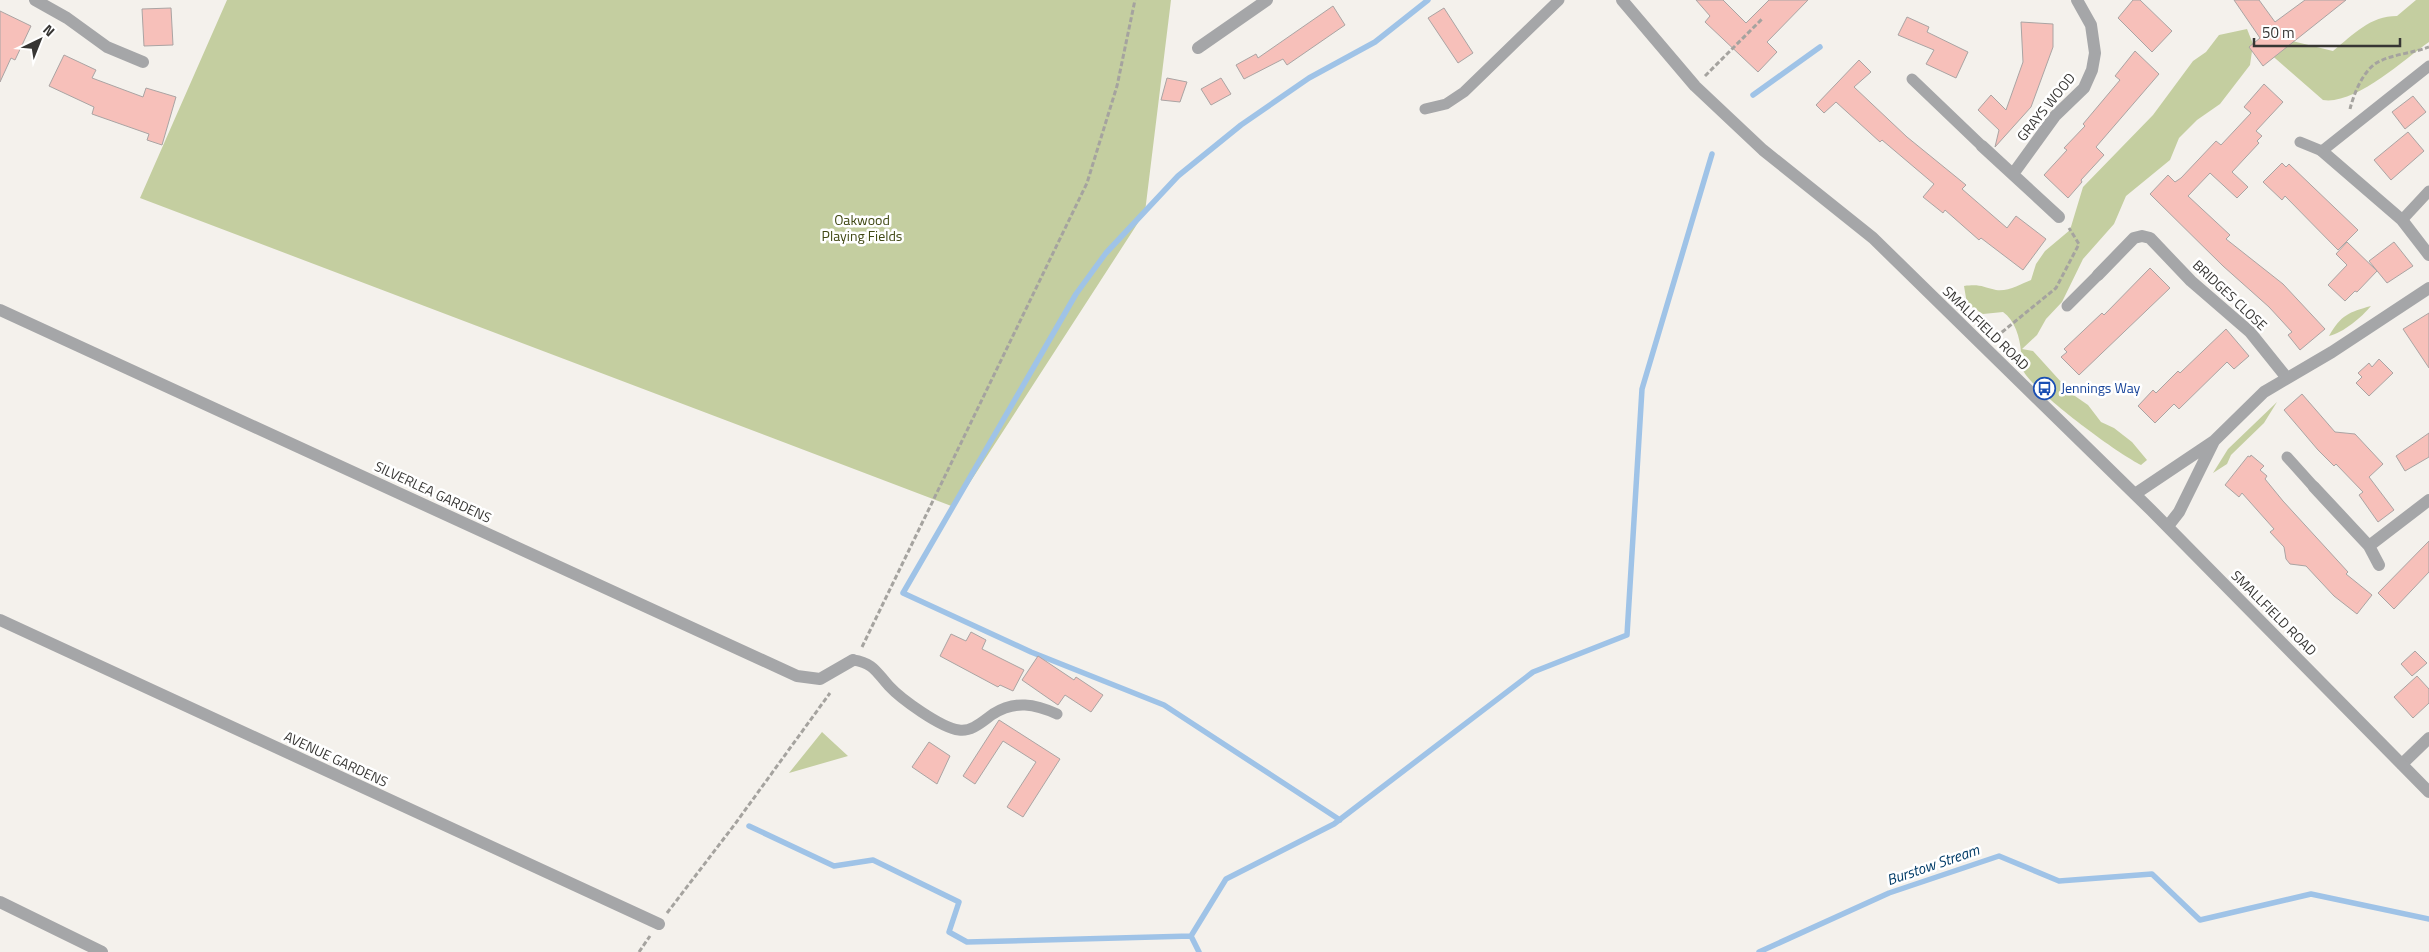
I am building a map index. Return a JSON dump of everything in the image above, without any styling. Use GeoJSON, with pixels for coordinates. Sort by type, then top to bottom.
{"type":"FeatureCollection","features":[{"type":"Feature","properties":{"kind":"street"},"geometry":{"type":"LineString","coordinates":[[34,0],[67,18],[107,48],[142,62]]}},
{"type":"Feature","properties":{"kind":"street"},"geometry":{"type":"LineString","coordinates":[[1198,48],[1267,0]]}},
{"type":"Feature","properties":{"kind":"street","name":"SMALLFIELD ROAD"},"geometry":{"type":"LineString","coordinates":[[1622,0],[1695,86],[1763,150],[1873,238],[2168,526],[2429,792]]}},
{"type":"Feature","properties":{"kind":"street","name":"GRAYS WOOD"},"geometry":{"type":"LineString","coordinates":[[2013,174],[2055,116],[2084,88],[2092,70],[2094,53],[2091,25],[2077,0]]}},
{"type":"Feature","properties":{"kind":"street"},"geometry":{"type":"LineString","coordinates":[[1982,146],[2059,218]]}},
{"type":"Feature","properties":{"kind":"street"},"geometry":{"type":"LineString","coordinates":[[2322,151],[2402,220],[2429,254]]}},
{"type":"Feature","properties":{"kind":"street","name":"BRIDGES CLOSE"},"geometry":{"type":"LineString","coordinates":[[2098,275],[2134,238],[2142,236],[2150,238],[2191,281],[2250,332],[2286,378]]}},
{"type":"Feature","properties":{"kind":"street"},"geometry":{"type":"LineString","coordinates":[[2135,494],[2214,441],[2264,392],[2332,352],[2429,288]]}},
{"type":"Feature","properties":{"kind":"street","name":"SILVERLEA GARDENS"},"geometry":{"type":"LineString","coordinates":[[0,310],[797,676],[820,679],[854,660]]}},
{"type":"Feature","properties":{"kind":"street"},"geometry":{"type":"LineString","coordinates":[[2168,526],[2179,512],[2214,441]]}},
{"type":"Feature","properties":{"kind":"street"},"geometry":{"type":"LineString","coordinates":[[2314,487],[2369,546],[2379,565]]}},
{"type":"Feature","properties":{"kind":"street"},"geometry":{"type":"LineString","coordinates":[[2369,546],[2429,500]]}},
{"type":"Feature","properties":{"kind":"street","name":"AVENUE GARDENS"},"geometry":{"type":"LineString","coordinates":[[0,620],[659,924]]}},
{"type":"Feature","properties":{"kind":"street"},"geometry":{"type":"LineString","coordinates":[[2402,764],[2429,738]]}},
{"type":"Feature","properties":{"kind":"street"},"geometry":{"type":"LineString","coordinates":[[0,902],[102,952]]}},
{"type":"Feature","properties":{"kind":"lane"},"geometry":{"type":"LineString","coordinates":[[1425,109],[1446,104],[1464,92],[1559,0]]}},
{"type":"Feature","properties":{"kind":"lane"},"geometry":{"type":"LineString","coordinates":[[2300,142],[2322,151],[2429,66]]}},
{"type":"Feature","properties":{"kind":"lane"},"geometry":{"type":"LineString","coordinates":[[1912,79],[1982,146]]}},
{"type":"Feature","properties":{"kind":"lane"},"geometry":{"type":"LineString","coordinates":[[2402,220],[2429,191]]}},
{"type":"Feature","properties":{"kind":"lane"},"geometry":{"type":"LineString","coordinates":[[2067,306],[2098,275]]}},
{"type":"Feature","properties":{"kind":"lane"},"geometry":{"type":"LineString","coordinates":[[2286,457],[2314,487]]}},
{"type":"Feature","properties":{"kind":"lane"},"geometry":{"type":"LineString","coordinates":[[854,660],[865,662],[878,671],[889,687],[919,710],[942,724],[959,730],[979,724],[994,713],[1009,706],[1024,704],[1038,706],[1058,714]]}},
{"type":"Feature","properties":{"kind":"path"},"geometry":{"type":"LineString","coordinates":[[854,660],[871,630],[932,499],[1087,183],[1117,86],[1135,0]]}},
{"type":"Feature","properties":{"kind":"path"},"geometry":{"type":"LineString","coordinates":[[1695,86],[1763,18]]}},
{"type":"Feature","properties":{"kind":"path"},"geometry":{"type":"LineString","coordinates":[[2352,127],[2348,118],[2351,106],[2357,89],[2369,70],[2379,61],[2429,47]]}},
{"type":"Feature","properties":{"kind":"path"},"geometry":{"type":"LineString","coordinates":[[1984,347],[2056,288],[2079,244],[2075,235],[2059,218]]}},
{"type":"Feature","properties":{"kind":"path"},"geometry":{"type":"LineString","coordinates":[[639,952],[831,692]]}},
{"type":"Feature","properties":{"kind":"green space","name":"Oakwood Playing Fields"},"geometry":{"type":"Polygon","coordinates":[[[227,0],[1171,0],[1145,212],[954,507],[140,198],[227,0]]]}},
{"type":"Feature","properties":{"kind":"green space"},"geometry":{"type":"Polygon","coordinates":[[[2416,0],[2429,0],[2429,42],[2378,80],[2349,96],[2336,100],[2323,100],[2268,52],[2276,37],[2333,51],[2363,27],[2379,19],[2397,16],[2416,0]]]}},
{"type":"Feature","properties":{"kind":"green space"},"geometry":{"type":"Polygon","coordinates":[[[2247,29],[2253,44],[2250,65],[2220,104],[2197,120],[2179,138],[2170,160],[2126,196],[2114,224],[2083,259],[2062,302],[2046,319],[2037,335],[2022,349],[2033,351],[2072,394],[2088,405],[2101,422],[2114,428],[2132,442],[2147,460],[2141,465],[2095,435],[2057,405],[2028,378],[2022,368],[2019,341],[2011,320],[2003,312],[1983,314],[1967,304],[1964,286],[2005,290],[2031,280],[2036,264],[2045,251],[2070,230],[2083,187],[2153,115],[2193,61],[2206,52],[2219,35],[2247,29]]]}},
{"type":"Feature","properties":{"kind":"green space"},"geometry":{"type":"Polygon","coordinates":[[[2371,306],[2352,324],[2340,332],[2329,336],[2346,315],[2371,306]]]}},
{"type":"Feature","properties":{"kind":"green space"},"geometry":{"type":"Polygon","coordinates":[[[2277,402],[2264,423],[2231,455],[2227,464],[2213,473],[2228,449],[2277,402]]]}},
{"type":"Feature","properties":{"kind":"green space"},"geometry":{"type":"Polygon","coordinates":[[[822,732],[848,756],[789,773],[822,732]]]}},
{"type":"Feature","properties":{"kind":"building"},"geometry":{"type":"Polygon","coordinates":[[[1696,0],[1723,0],[1746,23],[1769,0],[1808,0],[1767,42],[1777,52],[1758,72],[1705,22],[1710,16],[1696,0]]]}},
{"type":"Feature","properties":{"kind":"building"},"geometry":{"type":"Polygon","coordinates":[[[2133,0],[2140,0],[2172,31],[2152,52],[2118,18],[2133,0]]]}},
{"type":"Feature","properties":{"kind":"building"},"geometry":{"type":"Polygon","coordinates":[[[2234,0],[2259,0],[2275,22],[2305,0],[2346,0],[2263,66],[2249,47],[2260,38],[2234,0]]]}},
{"type":"Feature","properties":{"kind":"building"},"geometry":{"type":"Polygon","coordinates":[[[1333,6],[1345,25],[1287,65],[1283,59],[1244,79],[1236,65],[1256,54],[1258,58],[1333,6]]]}},
{"type":"Feature","properties":{"kind":"building"},"geometry":{"type":"Polygon","coordinates":[[[171,8],[173,45],[144,46],[142,9],[171,8]]]}},
{"type":"Feature","properties":{"kind":"building"},"geometry":{"type":"Polygon","coordinates":[[[1444,8],[1473,53],[1458,63],[1428,18],[1444,8]]]}},
{"type":"Feature","properties":{"kind":"building"},"geometry":{"type":"Polygon","coordinates":[[[0,11],[31,26],[15,60],[11,58],[0,82],[0,11]]]}},
{"type":"Feature","properties":{"kind":"building"},"geometry":{"type":"Polygon","coordinates":[[[1907,17],[1929,27],[1927,32],[1968,52],[1956,78],[1926,64],[1934,50],[1898,35],[1907,17]]]}},
{"type":"Feature","properties":{"kind":"building"},"geometry":{"type":"Polygon","coordinates":[[[2021,22],[2053,24],[2053,47],[2031,107],[1995,147],[1999,130],[1978,110],[1991,95],[2006,110],[2023,62],[2021,22]]]}},
{"type":"Feature","properties":{"kind":"building"},"geometry":{"type":"Polygon","coordinates":[[[2135,51],[2159,74],[2096,147],[2104,155],[2081,180],[2082,182],[2068,198],[2044,175],[2067,150],[2064,148],[2085,126],[2083,124],[2120,80],[2115,76],[2135,51]]]}},
{"type":"Feature","properties":{"kind":"building"},"geometry":{"type":"Polygon","coordinates":[[[64,55],[96,70],[92,78],[143,97],[146,88],[176,97],[162,145],[147,140],[149,134],[92,114],[94,107],[49,86],[64,55]]]}},
{"type":"Feature","properties":{"kind":"building"},"geometry":{"type":"Polygon","coordinates":[[[1859,60],[1871,72],[1854,87],[1907,137],[1966,185],[1962,189],[2007,228],[2016,216],[2046,239],[2023,270],[1981,238],[1979,240],[1945,210],[1943,213],[1923,197],[1934,184],[1882,140],[1880,142],[1836,102],[1824,113],[1816,105],[1859,60]]]}},
{"type":"Feature","properties":{"kind":"building"},"geometry":{"type":"Polygon","coordinates":[[[1167,78],[1187,82],[1180,102],[1161,100],[1167,78]]]}},
{"type":"Feature","properties":{"kind":"building"},"geometry":{"type":"Polygon","coordinates":[[[1221,78],[1231,94],[1211,105],[1201,89],[1221,78]]]}},
{"type":"Feature","properties":{"kind":"building"},"geometry":{"type":"Polygon","coordinates":[[[2264,84],[2283,102],[2256,131],[2262,136],[2257,141],[2259,143],[2232,172],[2248,187],[2237,198],[2210,173],[2188,196],[2230,235],[2226,239],[2283,284],[2325,329],[2300,350],[2288,335],[2292,332],[2269,307],[2223,266],[2150,194],[2168,175],[2175,182],[2181,178],[2216,141],[2221,145],[2251,113],[2244,107],[2264,84]]]}},
{"type":"Feature","properties":{"kind":"building"},"geometry":{"type":"Polygon","coordinates":[[[2413,96],[2426,112],[2405,129],[2392,112],[2413,96]]]}},
{"type":"Feature","properties":{"kind":"building"},"geometry":{"type":"Polygon","coordinates":[[[2408,132],[2424,151],[2391,180],[2374,160],[2408,132]]]}},
{"type":"Feature","properties":{"kind":"building"},"geometry":{"type":"Polygon","coordinates":[[[2282,163],[2286,167],[2289,164],[2358,230],[2338,250],[2285,196],[2282,200],[2263,182],[2282,163]]]}},
{"type":"Feature","properties":{"kind":"building"},"geometry":{"type":"Polygon","coordinates":[[[2347,242],[2377,271],[2357,292],[2355,291],[2345,301],[2328,285],[2347,265],[2336,254],[2347,242]]]}},
{"type":"Feature","properties":{"kind":"building"},"geometry":{"type":"Polygon","coordinates":[[[2394,242],[2413,266],[2387,283],[2369,261],[2394,242]]]}},
{"type":"Feature","properties":{"kind":"building"},"geometry":{"type":"Polygon","coordinates":[[[2150,268],[2170,288],[2079,375],[2061,357],[2067,352],[2064,349],[2102,313],[2104,315],[2150,268]]]}},
{"type":"Feature","properties":{"kind":"building"},"geometry":{"type":"Polygon","coordinates":[[[2429,313],[2429,368],[2403,329],[2429,313]]]}},
{"type":"Feature","properties":{"kind":"building"},"geometry":{"type":"Polygon","coordinates":[[[2226,329],[2249,356],[2234,369],[2227,362],[2179,409],[2174,404],[2155,423],[2138,406],[2153,390],[2156,393],[2178,371],[2180,373],[2226,329]]]}},
{"type":"Feature","properties":{"kind":"building"},"geometry":{"type":"Polygon","coordinates":[[[2379,359],[2393,373],[2369,396],[2356,383],[2362,377],[2358,373],[2369,363],[2372,367],[2379,359]]]}},
{"type":"Feature","properties":{"kind":"building"},"geometry":{"type":"Polygon","coordinates":[[[2302,394],[2335,432],[2355,434],[2383,464],[2369,477],[2394,510],[2378,522],[2359,495],[2363,492],[2336,464],[2334,466],[2318,450],[2284,410],[2302,394]]]}},
{"type":"Feature","properties":{"kind":"building"},"geometry":{"type":"Polygon","coordinates":[[[2429,433],[2429,457],[2405,471],[2396,456],[2429,433]]]}},
{"type":"Feature","properties":{"kind":"building"},"geometry":{"type":"Polygon","coordinates":[[[2251,455],[2264,466],[2260,470],[2267,476],[2265,479],[2348,572],[2346,574],[2372,595],[2357,614],[2334,596],[2306,566],[2290,564],[2286,559],[2284,547],[2270,532],[2274,529],[2242,493],[2239,497],[2225,485],[2248,456],[2250,457],[2251,455]]]}},
{"type":"Feature","properties":{"kind":"building"},"geometry":{"type":"Polygon","coordinates":[[[2429,541],[2429,572],[2394,609],[2378,593],[2429,541]]]}},
{"type":"Feature","properties":{"kind":"building"},"geometry":{"type":"Polygon","coordinates":[[[971,632],[986,640],[982,649],[1024,670],[1013,691],[1000,685],[998,687],[940,656],[951,634],[966,641],[971,632]]]}},
{"type":"Feature","properties":{"kind":"building"},"geometry":{"type":"Polygon","coordinates":[[[2415,651],[2427,663],[2412,676],[2401,664],[2415,651]]]}},
{"type":"Feature","properties":{"kind":"building"},"geometry":{"type":"Polygon","coordinates":[[[1038,656],[1074,680],[1076,677],[1103,695],[1091,712],[1065,695],[1058,705],[1022,680],[1038,656]]]}},
{"type":"Feature","properties":{"kind":"building"},"geometry":{"type":"Polygon","coordinates":[[[2417,676],[2429,689],[2429,703],[2413,718],[2394,697],[2417,676]]]}},
{"type":"Feature","properties":{"kind":"building"},"geometry":{"type":"Polygon","coordinates":[[[999,720],[1060,759],[1023,817],[1007,807],[1036,762],[1003,741],[975,784],[963,776],[999,720]]]}},
{"type":"Feature","properties":{"kind":"building"},"geometry":{"type":"Polygon","coordinates":[[[929,742],[950,756],[937,784],[912,767],[929,742]]]}},
{"type":"Feature","properties":{"kind":"waterway"},"geometry":{"type":"LineString","coordinates":[[1340,820],[1164,705],[1031,652],[903,593],[1076,294],[1106,253],[1178,176],[1241,125],[1309,78],[1375,42],[1428,0]]}},
{"type":"Feature","properties":{"kind":"waterway"},"geometry":{"type":"LineString","coordinates":[[1753,95],[1820,47]]}},
{"type":"Feature","properties":{"kind":"waterway"},"geometry":{"type":"LineString","coordinates":[[1191,936],[1226,879],[1334,824],[1533,672],[1627,635],[1642,389],[1712,154]]}},
{"type":"Feature","properties":{"kind":"waterway"},"geometry":{"type":"LineString","coordinates":[[749,826],[834,866],[873,860],[959,902],[949,932],[967,942],[1191,936],[1199,952]]}},
{"type":"Feature","properties":{"kind":"waterway","name":"Burstow Stream"},"geometry":{"type":"LineString","coordinates":[[1759,952],[1889,893],[1999,856],[2059,881],[2152,874],[2200,920],[2311,894],[2429,919]]}},
{"type":"Feature","properties":{"kind":"place","name":"Jennings Way"},"geometry":{"type":"Point","coordinates":[2045,388]}}]}
